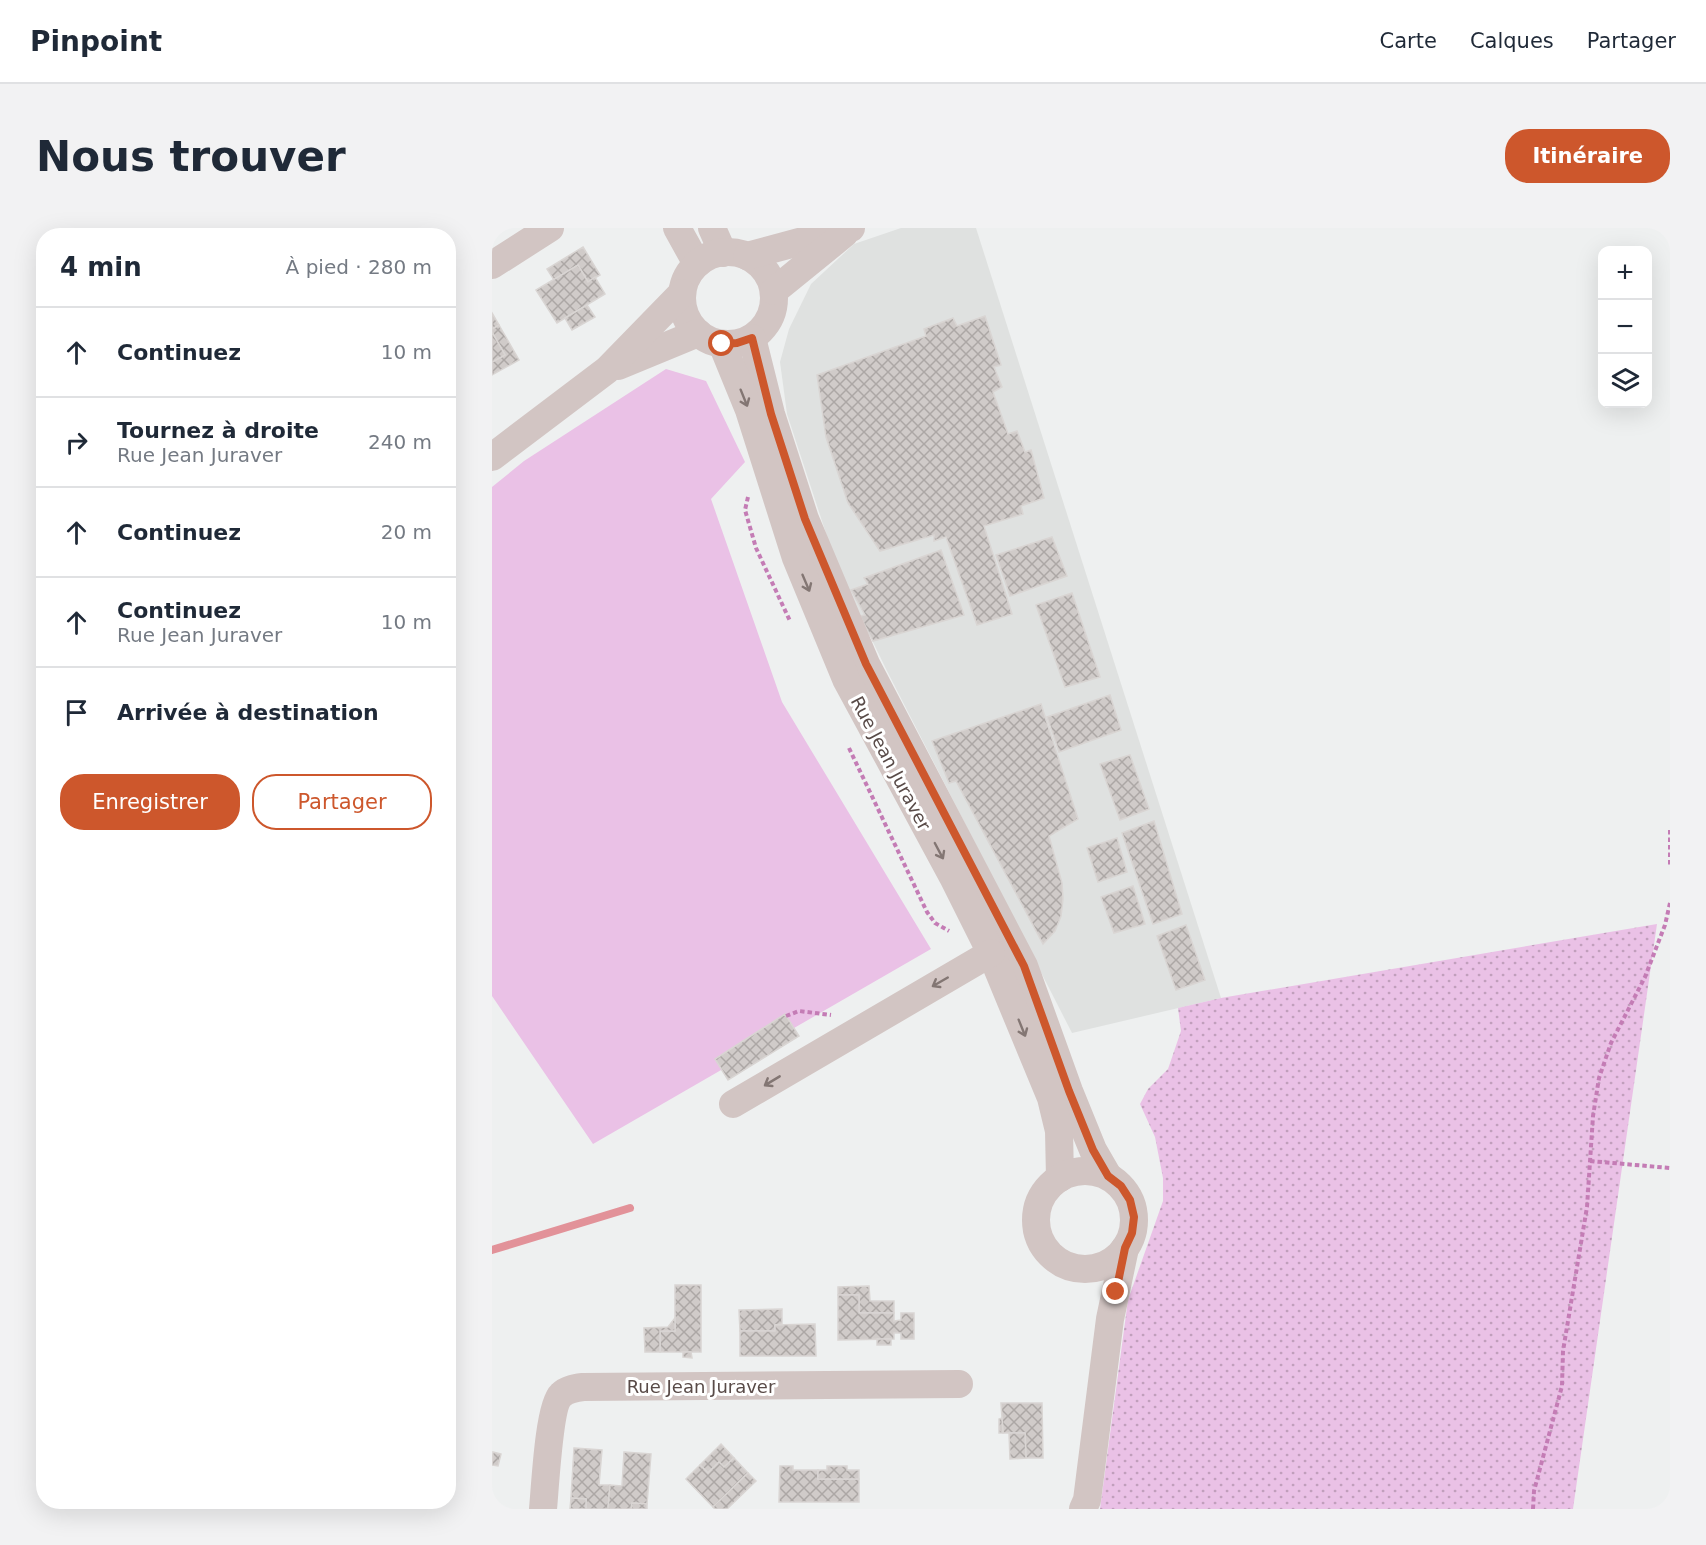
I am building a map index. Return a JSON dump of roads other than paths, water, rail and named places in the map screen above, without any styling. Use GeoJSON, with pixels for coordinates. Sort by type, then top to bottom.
{"type":"FeatureCollection","features":[{"type":"Feature","properties":{"kind":"street"},"geometry":{"type":"LineString","coordinates":[[492,265],[550,228]]}},
{"type":"Feature","properties":{"kind":"street"},"geometry":{"type":"LineString","coordinates":[[676,228],[697,264]]}},
{"type":"Feature","properties":{"kind":"street"},"geometry":{"type":"LineString","coordinates":[[710,339],[690,325],[685,315],[682,293],[685,282],[697,264],[728,246],[852,228]]}},
{"type":"Feature","properties":{"kind":"street"},"geometry":{"type":"LineString","coordinates":[[774,291],[852,228]]}},
{"type":"Feature","properties":{"kind":"street"},"geometry":{"type":"LineString","coordinates":[[607,370],[710,339],[737,343],[752,338],[762,329],[770,318],[774,305],[771,280],[765,271],[728,246]]}},
{"type":"Feature","properties":{"kind":"street"},"geometry":{"type":"LineString","coordinates":[[492,457],[607,370],[682,293]]}},
{"type":"Feature","properties":{"kind":"street","name":"Rue Jean Juraver"},"geometry":{"type":"LineString","coordinates":[[752,338],[771,414],[805,519],[866,664],[1024,966],[1069,1091],[1093,1150],[1108,1176]]}},
{"type":"Feature","properties":{"kind":"street","name":"Rue Jean Juraver"},"geometry":{"type":"LineString","coordinates":[[710,339],[749,410],[796,558],[846,679],[953,877],[991,953],[1051,1098],[1059,1131],[1060,1178]]}},
{"type":"Feature","properties":{"kind":"street"},"geometry":{"type":"LineString","coordinates":[[733,1104],[991,953]]}},
{"type":"Feature","properties":{"kind":"street"},"geometry":{"type":"LineString","coordinates":[[1083,1509],[1087,1500],[1110,1319],[1134,1217],[1130,1200],[1121,1186],[1108,1176],[1092,1171],[1075,1172],[1060,1178],[1041,1198],[1037,1212],[1037,1225],[1041,1242],[1051,1255],[1065,1264],[1081,1268],[1098,1267],[1113,1260],[1125,1248]]}},
{"type":"Feature","properties":{"kind":"street"},"geometry":{"type":"LineString","coordinates":[[1081,1268],[1110,1319]]}},
{"type":"Feature","properties":{"kind":"street","name":"Rue Jean Juraver"},"geometry":{"type":"LineString","coordinates":[[543,1509],[554,1411],[560,1396],[571,1389],[583,1387],[958,1384]]}},
{"type":"Feature","properties":{"kind":"waterway"},"geometry":{"type":"LineString","coordinates":[[492,1250],[630,1208]]}}]}
